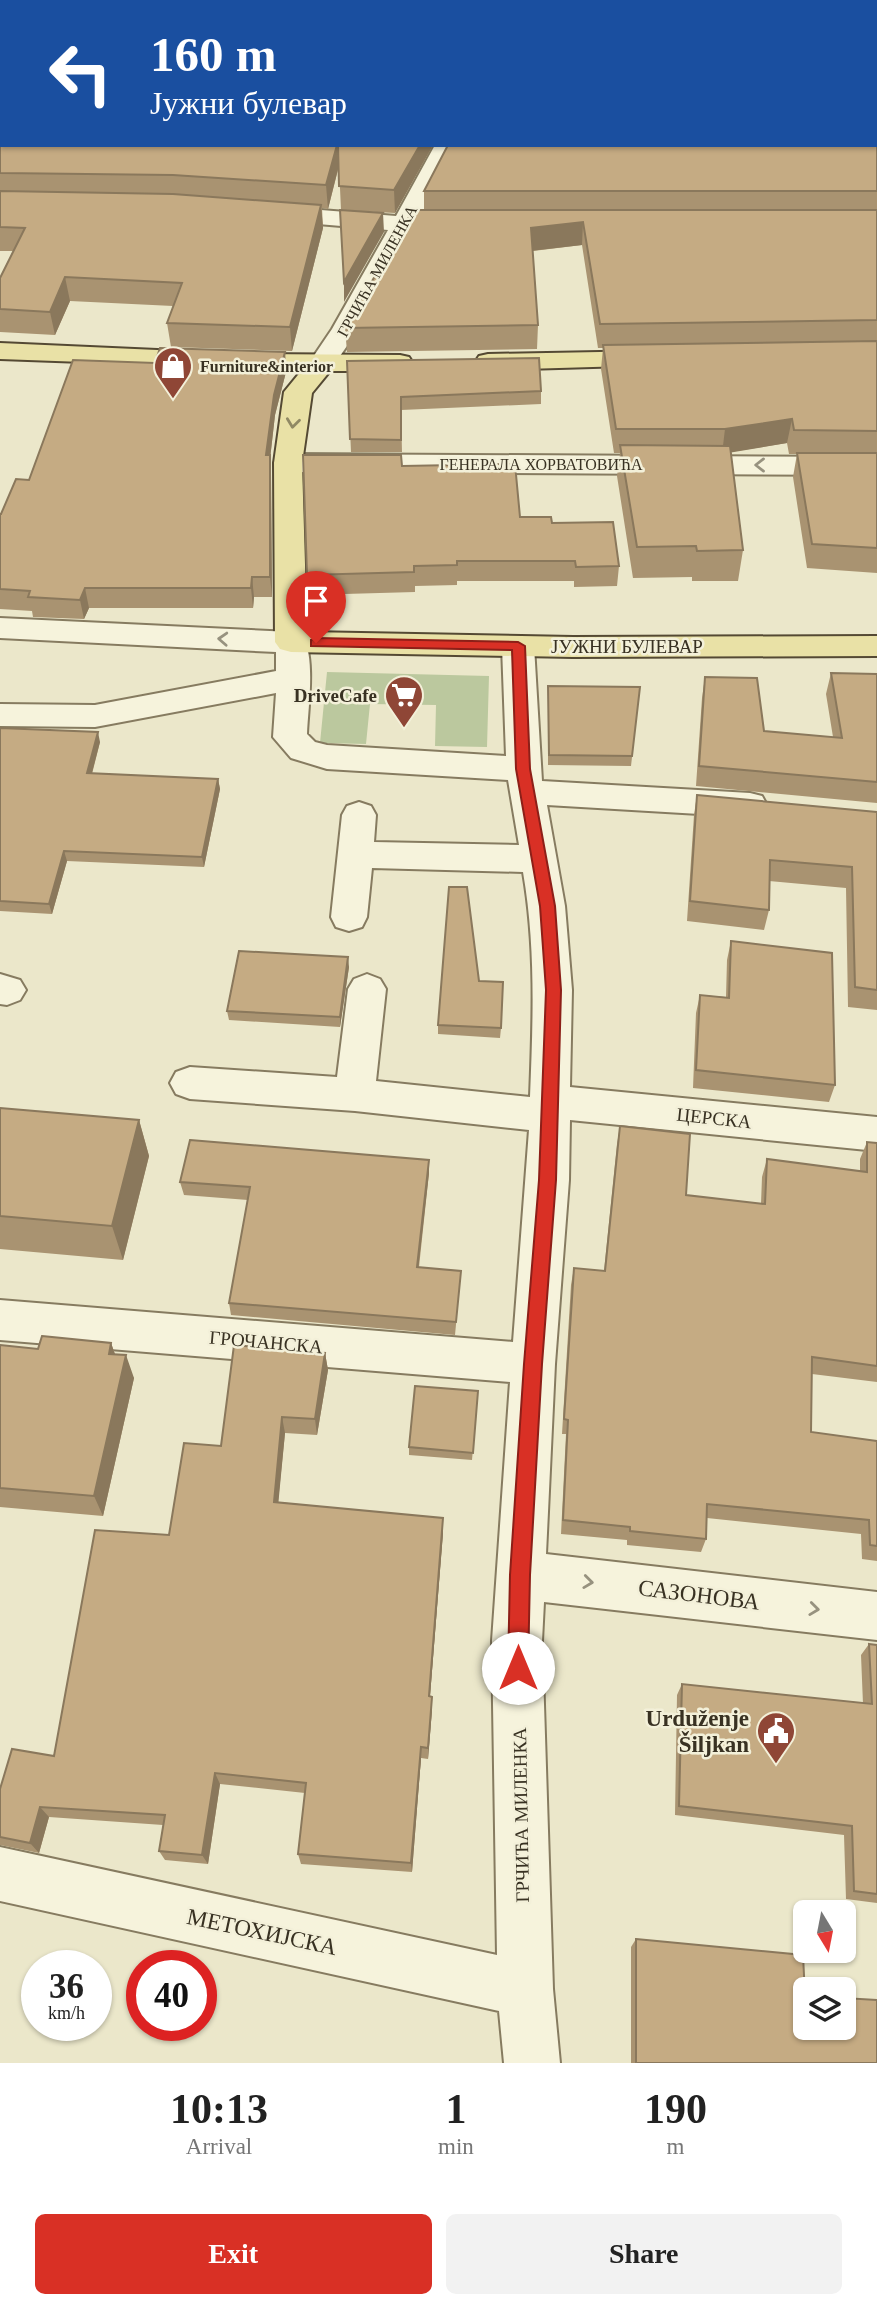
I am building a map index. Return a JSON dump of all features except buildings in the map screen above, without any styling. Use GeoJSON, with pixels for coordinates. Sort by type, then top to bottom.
{"type":"FeatureCollection","features":[{"type":"Feature","properties":{"kind":"main road"},"geometry":{"type":"LineString","coordinates":[[0,351],[322,363],[426,363]]}},
{"type":"Feature","properties":{"kind":"main road"},"geometry":{"type":"LineString","coordinates":[[463,363],[681,358]]}},
{"type":"Feature","properties":{"kind":"main road","name":"ГРЧИЋА МИЛЕНКА"},"geometry":{"type":"LineString","coordinates":[[291,642],[289,463],[299,392],[322,363]]}},
{"type":"Feature","properties":{"kind":"main road","name":"ЈУЖНИ БУЛЕВАР"},"geometry":{"type":"LineString","coordinates":[[291,642],[518,646],[877,646]]}},
{"type":"Feature","properties":{"kind":"street","name":"ГРЧИЋА МИЛЕНКА"},"geometry":{"type":"LineString","coordinates":[[322,363],[345,330],[401,224],[446,147]]}},
{"type":"Feature","properties":{"kind":"street"},"geometry":{"type":"LineString","coordinates":[[241,211],[401,224],[481,224]]}},
{"type":"Feature","properties":{"kind":"street","name":"ГЕНЕРАЛА ХОРВАТОВИЋА"},"geometry":{"type":"LineString","coordinates":[[289,463],[877,466]]}},
{"type":"Feature","properties":{"kind":"street","name":"ЈУЖНИ БУЛЕВАР"},"geometry":{"type":"LineString","coordinates":[[0,628],[291,642]]}},
{"type":"Feature","properties":{"kind":"street"},"geometry":{"type":"LineString","coordinates":[[291,642],[293,679],[290,737],[303,750],[327,757],[686,800],[785,809]]}},
{"type":"Feature","properties":{"kind":"street","name":"ГРЧИЋА МИЛЕНКА"},"geometry":{"type":"LineString","coordinates":[[518,646],[526,780],[547,906],[553,990],[551,1109],[517,1641],[525,1989],[532,2063]]}},
{"type":"Feature","properties":{"kind":"street"},"geometry":{"type":"LineString","coordinates":[[0,715],[95,716],[293,679]]}},
{"type":"Feature","properties":{"kind":"street"},"geometry":{"type":"LineString","coordinates":[[349,917],[359,815]]}},
{"type":"Feature","properties":{"kind":"street"},"geometry":{"type":"LineString","coordinates":[[355,855],[540,859]]}},
{"type":"Feature","properties":{"kind":"street"},"geometry":{"type":"LineString","coordinates":[[355,1095],[367,989]]}},
{"type":"Feature","properties":{"kind":"street","name":"ЦЕРСКА"},"geometry":{"type":"LineString","coordinates":[[190,1083],[877,1134]]}},
{"type":"Feature","properties":{"kind":"street","name":"ГРОЧАНСКА"},"geometry":{"type":"LineString","coordinates":[[0,1320],[533,1364]]}},
{"type":"Feature","properties":{"kind":"street","name":"САЗОНОВА"},"geometry":{"type":"LineString","coordinates":[[520,1575],[877,1616]]}},
{"type":"Feature","properties":{"kind":"street","name":"МЕТОХИЈСКА"},"geometry":{"type":"LineString","coordinates":[[0,1874],[525,1989]]}},
{"type":"Feature","properties":{"kind":"green space"},"geometry":{"type":"Polygon","coordinates":[[[327,672],[489,676],[487,747],[435,746],[436,705],[370,704],[366,744],[320,743],[327,672]]]}},
{"type":"Feature","properties":{"kind":"place","name":"Furniture&interior"},"geometry":{"type":"Point","coordinates":[173,400]}},
{"type":"Feature","properties":{"kind":"place","name":"DriveCafe"},"geometry":{"type":"Point","coordinates":[404,729]}},
{"type":"Feature","properties":{"kind":"place","name":"Urduženje Šiljkan"},"geometry":{"type":"Point","coordinates":[776,1765]}},
{"type":"Feature","properties":{"kind":"route"},"geometry":{"type":"LineString","coordinates":[[316,643],[518,646],[523,769],[547,906],[553,990],[548,1180],[520,1575],[518,1668]]}}]}
